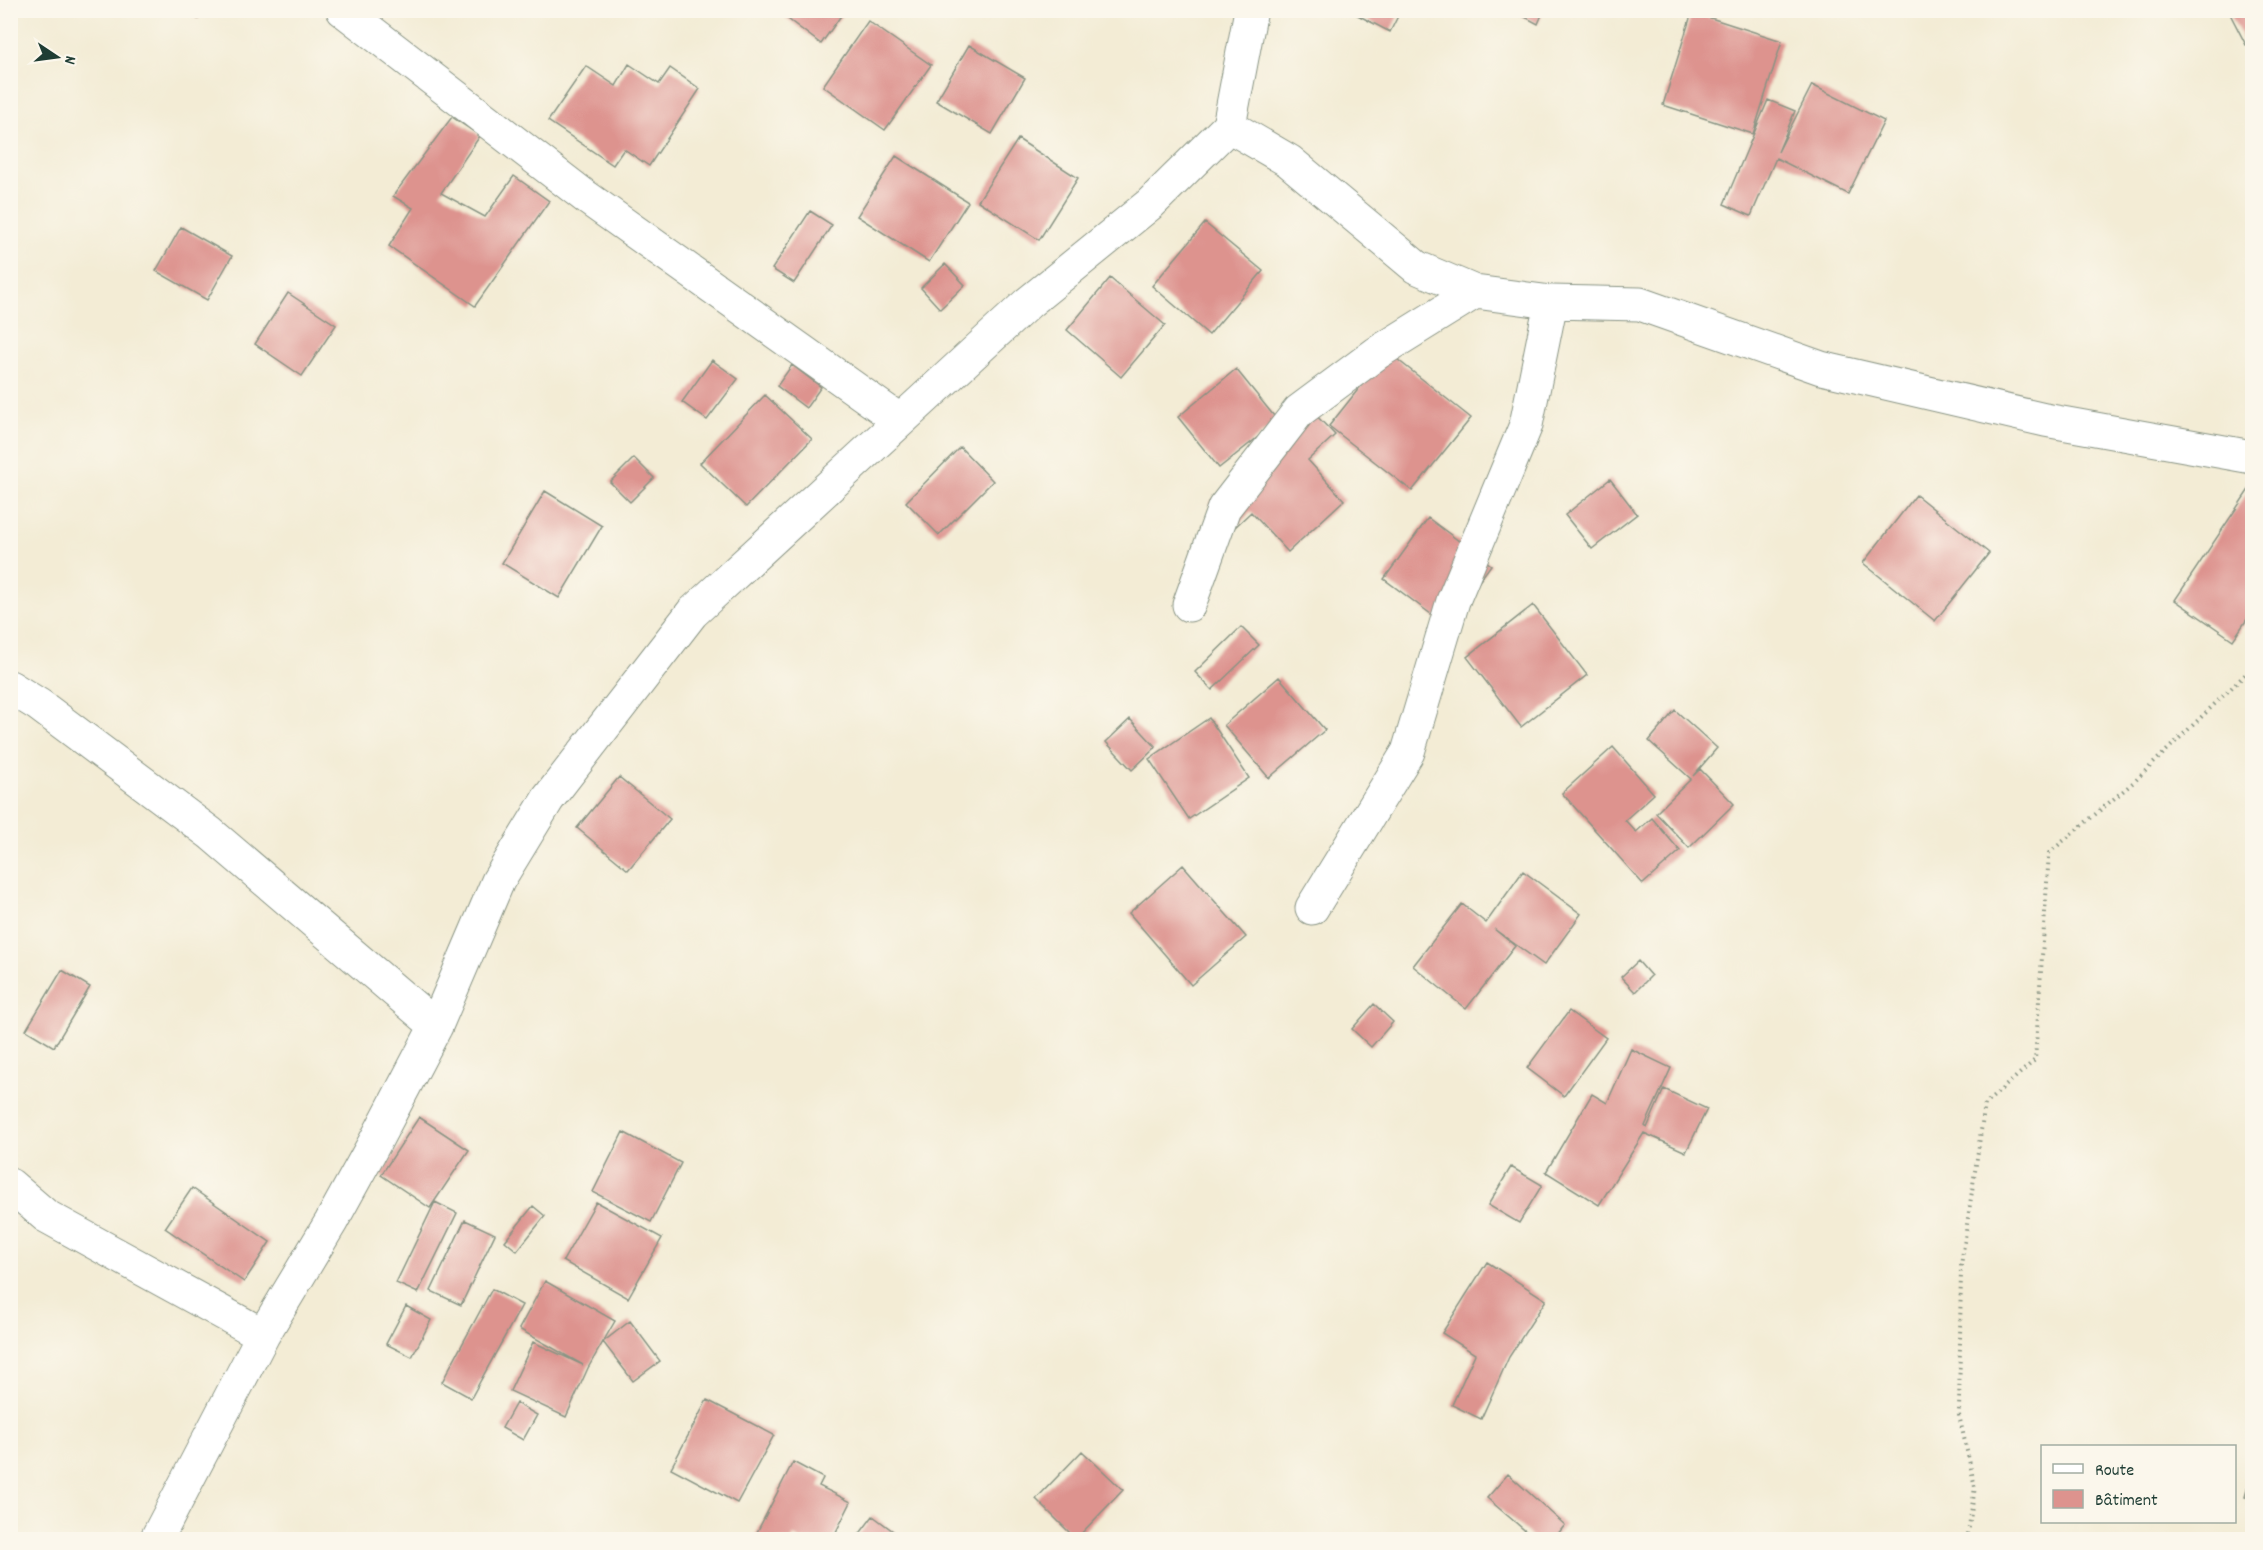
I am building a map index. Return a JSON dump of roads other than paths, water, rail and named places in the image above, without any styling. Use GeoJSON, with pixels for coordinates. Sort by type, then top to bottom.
{"type":"FeatureCollection","features":[{"type":"Feature","properties":{"kind":"street"},"geometry":{"type":"LineString","coordinates":[[343,10],[586,197],[899,420]]}},
{"type":"Feature","properties":{"kind":"street"},"geometry":{"type":"LineString","coordinates":[[156,1539],[263,1335],[331,1222],[436,1026],[498,881],[548,799],[692,613],[1028,303],[1150,204],[1229,126],[1251,10]]}},
{"type":"Feature","properties":{"kind":"street"},"geometry":{"type":"LineString","coordinates":[[1229,126],[1289,161],[1416,267],[1475,292],[1551,302],[1640,304],[1821,368],[2045,420],[2253,457]]}},
{"type":"Feature","properties":{"kind":"street"},"geometry":{"type":"LineString","coordinates":[[1189,605],[1224,508],[1299,411],[1377,352],[1475,292]]}},
{"type":"Feature","properties":{"kind":"street"},"geometry":{"type":"LineString","coordinates":[[1312,908],[1408,752],[1453,601],[1526,425],[1551,302]]}},
{"type":"Feature","properties":{"kind":"street"},"geometry":{"type":"LineString","coordinates":[[10,687],[39,705],[210,833],[436,1026]]}},
{"type":"Feature","properties":{"kind":"street"},"geometry":{"type":"LineString","coordinates":[[10,1185],[46,1216],[263,1335]]}}]}
